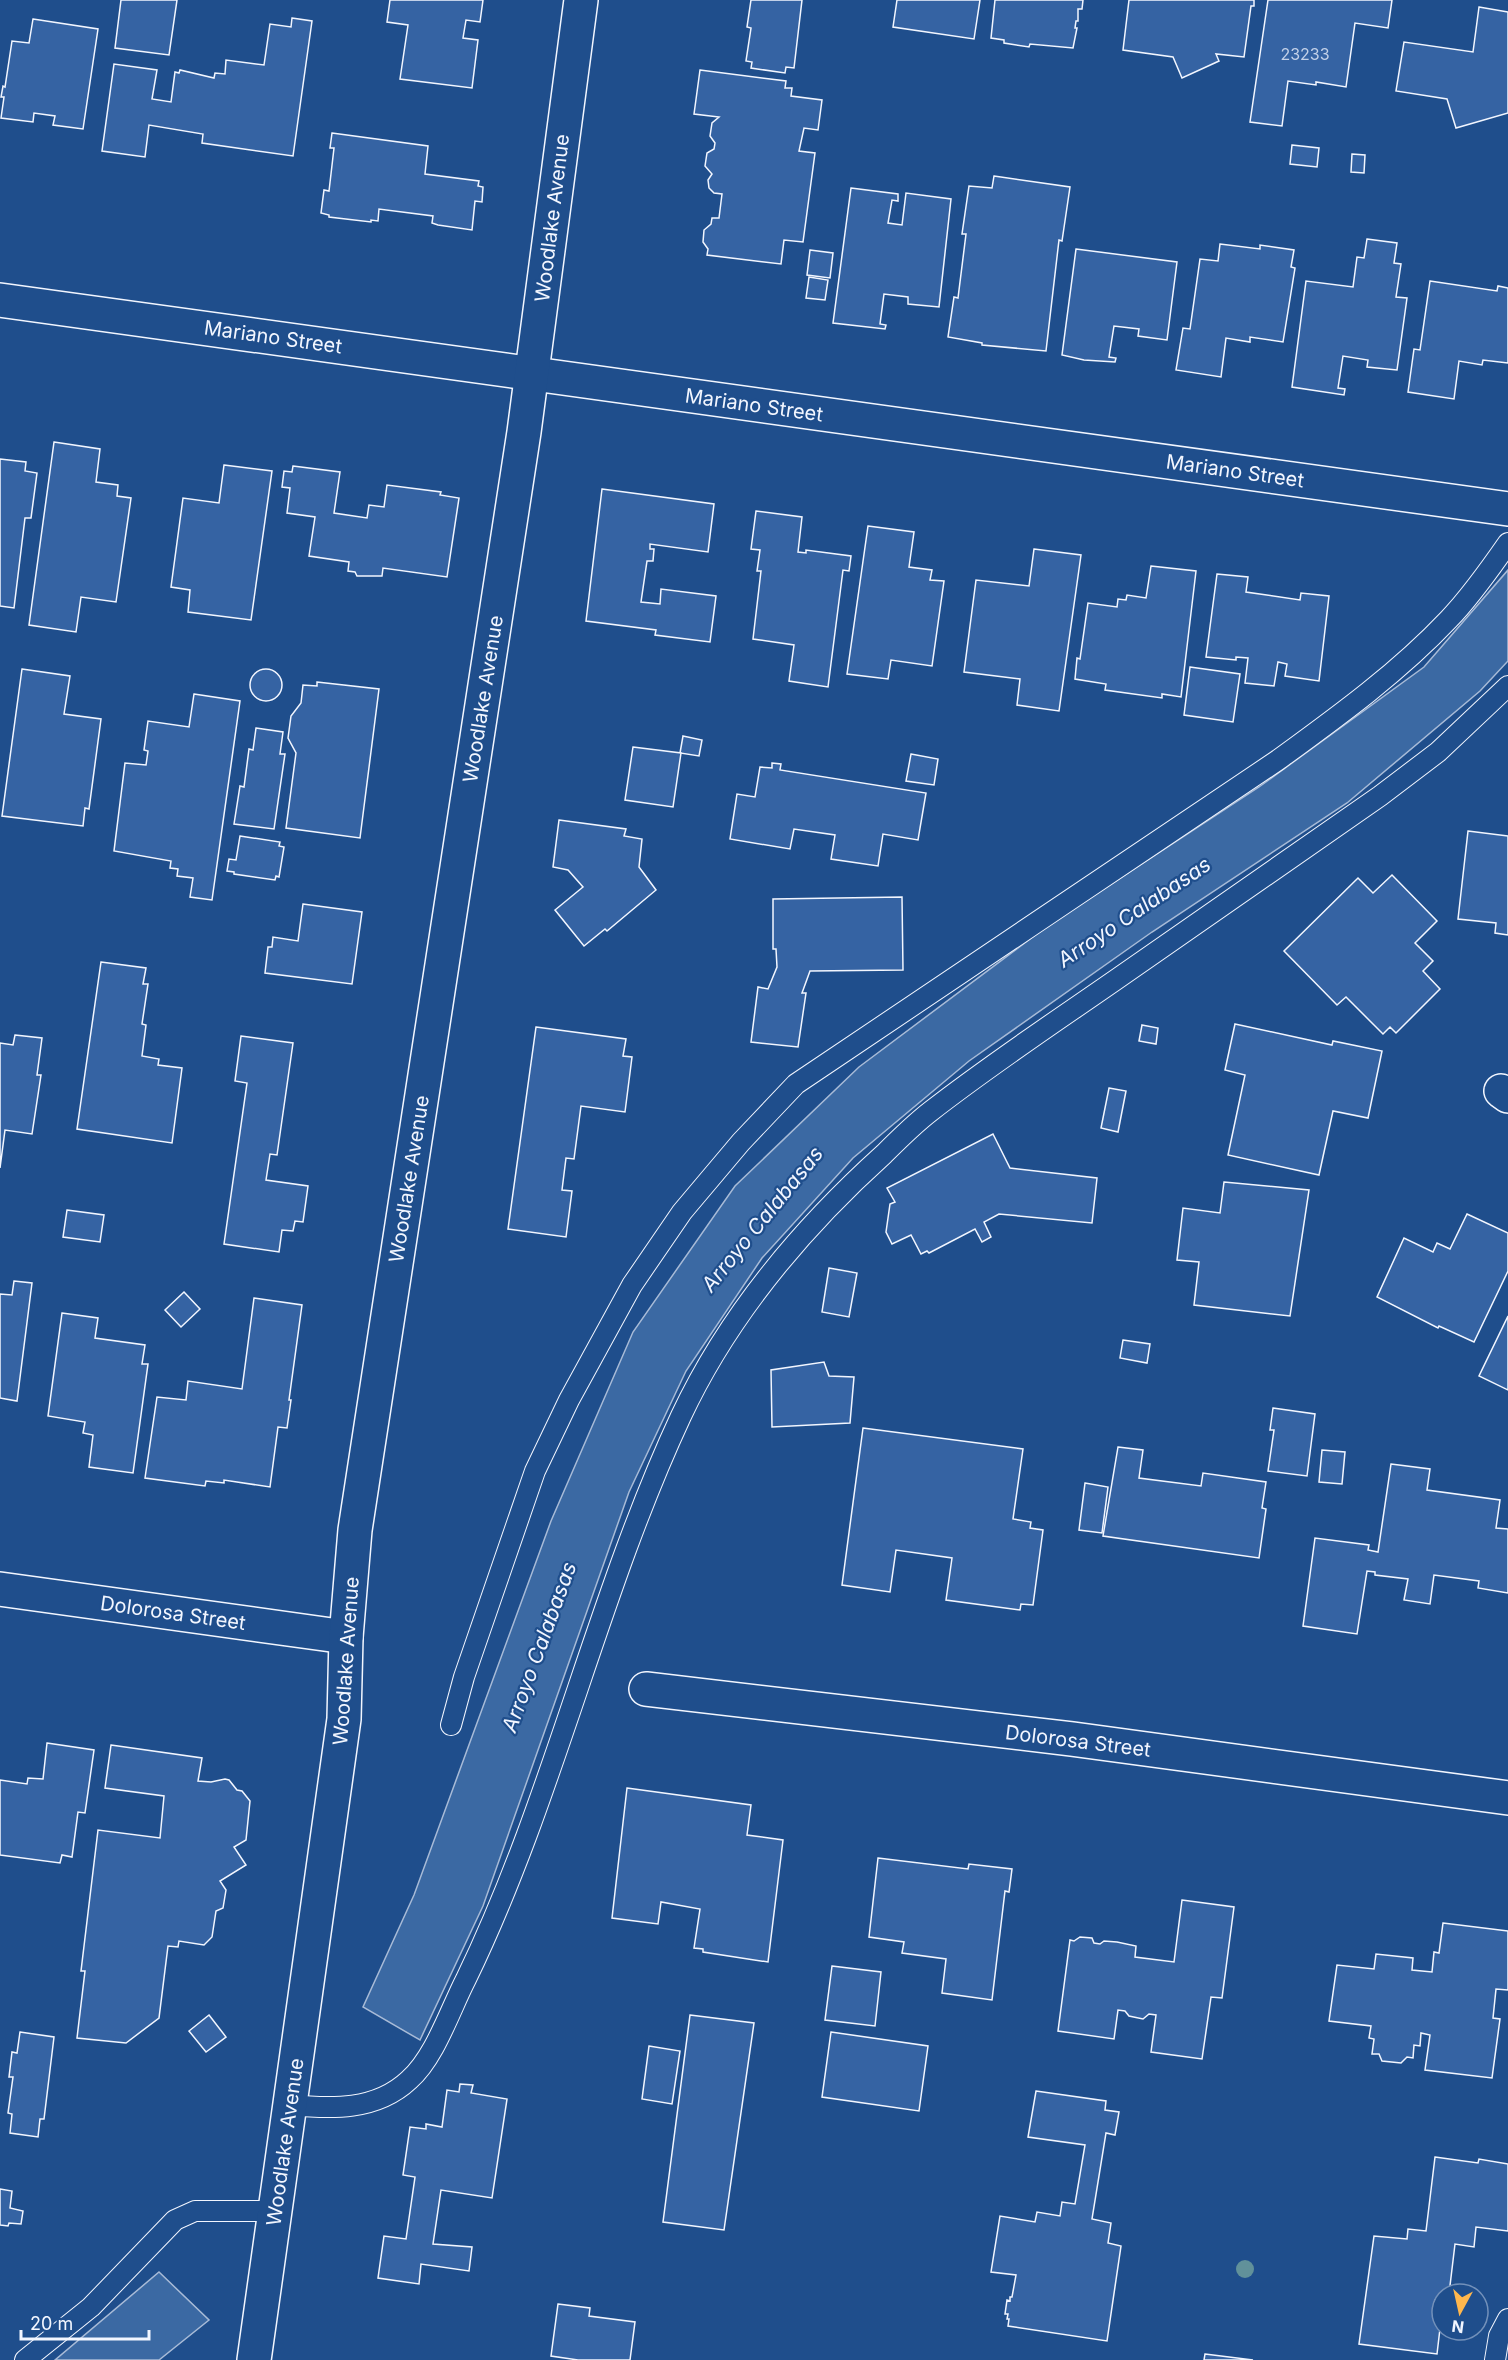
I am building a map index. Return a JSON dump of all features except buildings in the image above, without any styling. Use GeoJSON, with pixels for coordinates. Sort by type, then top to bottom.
{"type":"FeatureCollection","features":[{"type":"Feature","properties":{"kind":"street","name":"Woodlake Avenue"},"geometry":{"type":"LineString","coordinates":[[254,2360],[344,1719],[346,1637],[355,1530],[532,374],[581,0]]}},
{"type":"Feature","properties":{"kind":"street","name":"Mariano Street"},"geometry":{"type":"LineString","coordinates":[[0,300],[1508,509]]}},
{"type":"Feature","properties":{"kind":"street","name":"Dolorosa Street"},"geometry":{"type":"LineString","coordinates":[[0,1589],[346,1637]]}},
{"type":"Feature","properties":{"kind":"street","name":"Dolorosa Street"},"geometry":{"type":"LineString","coordinates":[[646,1689],[1051,1737],[1508,1798]]}},
{"type":"Feature","properties":{"kind":"lane"},"geometry":{"type":"LineString","coordinates":[[451,1725],[464,1677],[535,1471],[569,1400],[632,1285],[682,1212],[741,1142],[796,1084],[1278,760],[1347,710],[1402,664],[1449,619],[1508,543]]}},
{"type":"Feature","properties":{"kind":"lane"},"geometry":{"type":"LineString","coordinates":[[290,2105],[330,2109],[366,2103],[390,2095],[412,2078],[430,2052],[511,1878],[644,1499],[684,1410],[722,1341],[776,1268],[849,1185],[927,1114],[1027,1041],[1380,796],[1438,752],[1508,686]]}},
{"type":"Feature","properties":{"kind":"lane"},"geometry":{"type":"LineString","coordinates":[[25,2360],[91,2307],[175,2220],[195,2211],[275,2211]]}},
{"type":"Feature","properties":{"kind":"lane"},"geometry":{"type":"LineString","coordinates":[[1495,2360],[1499,2336],[1508,2319]]}},
{"type":"Feature","properties":{"kind":"water","name":"Arroyo Calabasas"},"geometry":{"type":"Polygon","coordinates":[[[1508,570],[1508,661],[1480,691],[1347,803],[1152,932],[969,1061],[853,1158],[762,1258],[686,1371],[629,1492],[483,1906],[420,2040],[363,2007],[414,1895],[551,1521],[633,1332],[735,1186],[859,1067],[1050,924],[1259,787],[1424,667],[1508,570]]]}},
{"type":"Feature","properties":{"kind":"water"},"geometry":{"type":"Polygon","coordinates":[[[159,2272],[209,2320],[159,2360],[55,2360],[159,2272]]]}}]}
